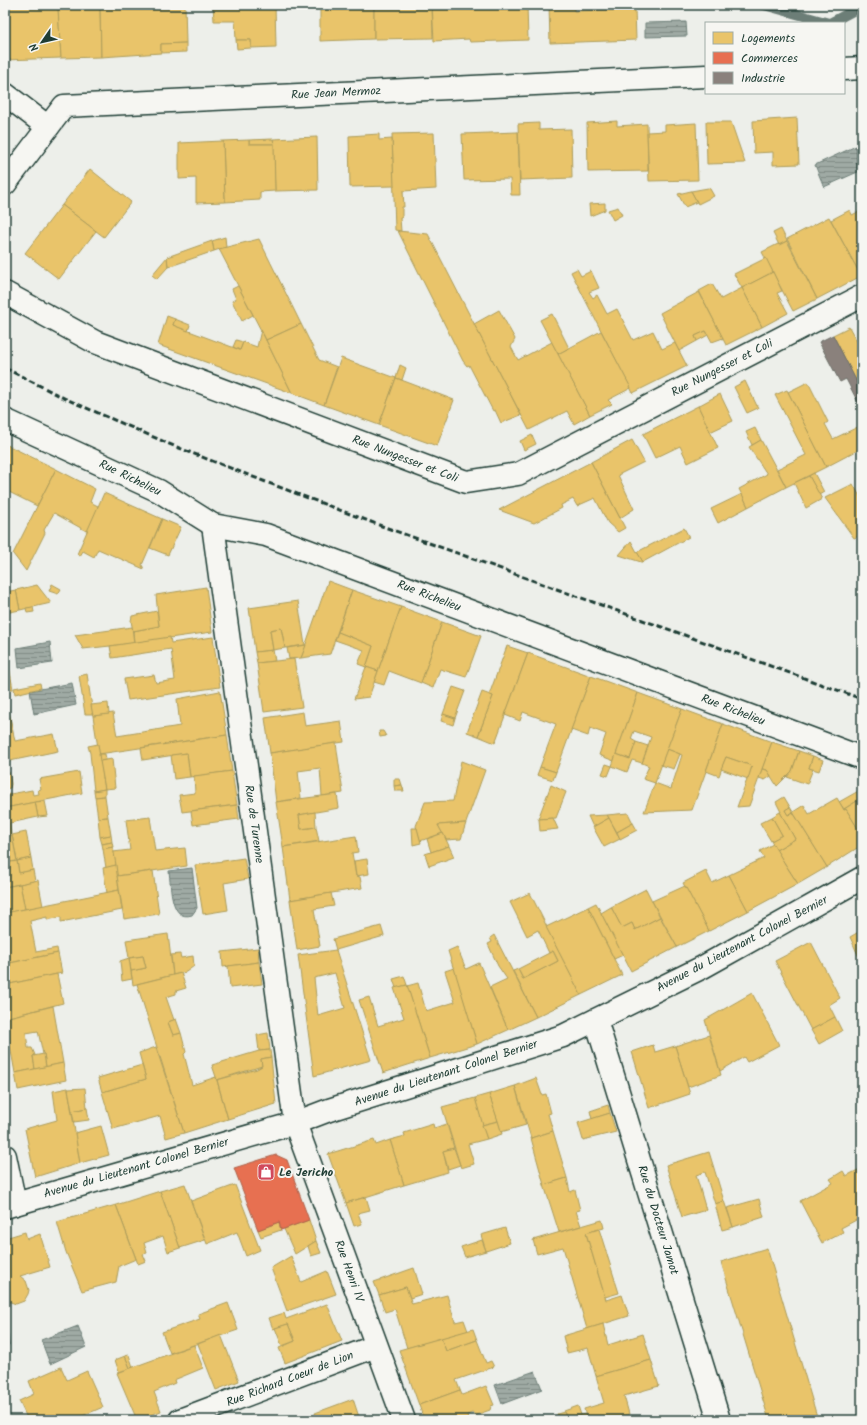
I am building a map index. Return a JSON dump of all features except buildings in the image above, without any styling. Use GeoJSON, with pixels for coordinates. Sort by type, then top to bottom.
{"type":"FeatureCollection","features":[{"type":"Feature","properties":{"kind":"street"},"geometry":{"type":"LineString","coordinates":[[845,69],[862,68]]}},
{"type":"Feature","properties":{"kind":"street","name":"Rue Jean Mermoz"},"geometry":{"type":"LineString","coordinates":[[5,184],[64,106],[705,76]]}},
{"type":"Feature","properties":{"kind":"street"},"geometry":{"type":"LineString","coordinates":[[5,94],[48,127]]}},
{"type":"Feature","properties":{"kind":"street","name":"Rue Nungesser et Coli"},"geometry":{"type":"LineString","coordinates":[[5,293],[94,342],[466,482],[518,474],[862,296]]}},
{"type":"Feature","properties":{"kind":"street","name":"Rue Richelieu"},"geometry":{"type":"LineString","coordinates":[[5,420],[159,491],[213,525],[266,535],[862,758]]}},
{"type":"Feature","properties":{"kind":"street","name":"Rue de Turenne"},"geometry":{"type":"LineString","coordinates":[[213,525],[295,1123]]}},
{"type":"Feature","properties":{"kind":"street","name":"Avenue du Lieutenant Colonel Bernier"},"geometry":{"type":"LineString","coordinates":[[10,1205],[295,1123],[329,1110],[563,1036],[703,967],[862,878]]}},
{"type":"Feature","properties":{"kind":"street","name":"Rue du Docteur Jamot"},"geometry":{"type":"LineString","coordinates":[[596,1020],[719,1420]]}},
{"type":"Feature","properties":{"kind":"street","name":"Rue Henri IV"},"geometry":{"type":"LineString","coordinates":[[295,1123],[404,1420]]}},
{"type":"Feature","properties":{"kind":"street"},"geometry":{"type":"LineString","coordinates":[[5,1156],[10,1205]]}},
{"type":"Feature","properties":{"kind":"street","name":"Rue Richard Coeur de Lion"},"geometry":{"type":"LineString","coordinates":[[180,1420],[376,1346]]}},
{"type":"Feature","properties":{"kind":"shaded area"},"geometry":{"type":"Polygon","coordinates":[[[686,22],[687,36],[645,37],[645,23],[686,22]]]}},
{"type":"Feature","properties":{"kind":"shaded area"},"geometry":{"type":"Polygon","coordinates":[[[856,146],[862,162],[862,170],[824,187],[815,165],[856,146]]]}},
{"type":"Feature","properties":{"kind":"shaded area"},"geometry":{"type":"Polygon","coordinates":[[[50,642],[52,663],[19,668],[17,648],[50,642]]]}},
{"type":"Feature","properties":{"kind":"shaded area"},"geometry":{"type":"Polygon","coordinates":[[[72,683],[76,705],[34,714],[30,691],[72,683]]]}},
{"type":"Feature","properties":{"kind":"shaded area"},"geometry":{"type":"Polygon","coordinates":[[[192,868],[197,908],[192,915],[185,916],[179,913],[173,901],[169,871],[192,868]]]}},
{"type":"Feature","properties":{"kind":"shaded area"},"geometry":{"type":"Polygon","coordinates":[[[5,1312],[9,1345],[5,1346],[5,1312]]]}},
{"type":"Feature","properties":{"kind":"shaded area"},"geometry":{"type":"Polygon","coordinates":[[[78,1326],[86,1347],[50,1364],[41,1340],[78,1326]]]}},
{"type":"Feature","properties":{"kind":"shaded area"},"geometry":{"type":"Polygon","coordinates":[[[535,1371],[542,1389],[502,1404],[495,1385],[535,1371]]]}},
{"type":"Feature","properties":{"kind":"waterway"},"geometry":{"type":"LineString","coordinates":[[764,5],[825,22]]}},
{"type":"Feature","properties":{"kind":"waterway"},"geometry":{"type":"LineString","coordinates":[[832,22],[862,6]]}},
{"type":"Feature","properties":{"kind":"railway"},"geometry":{"type":"LineString","coordinates":[[5,368],[66,399],[174,446],[266,482],[379,525],[862,699]]}},
{"type":"Feature","properties":{"kind":"place","name":"Le Jericho"},"geometry":{"type":"Point","coordinates":[266,1172]}}]}
